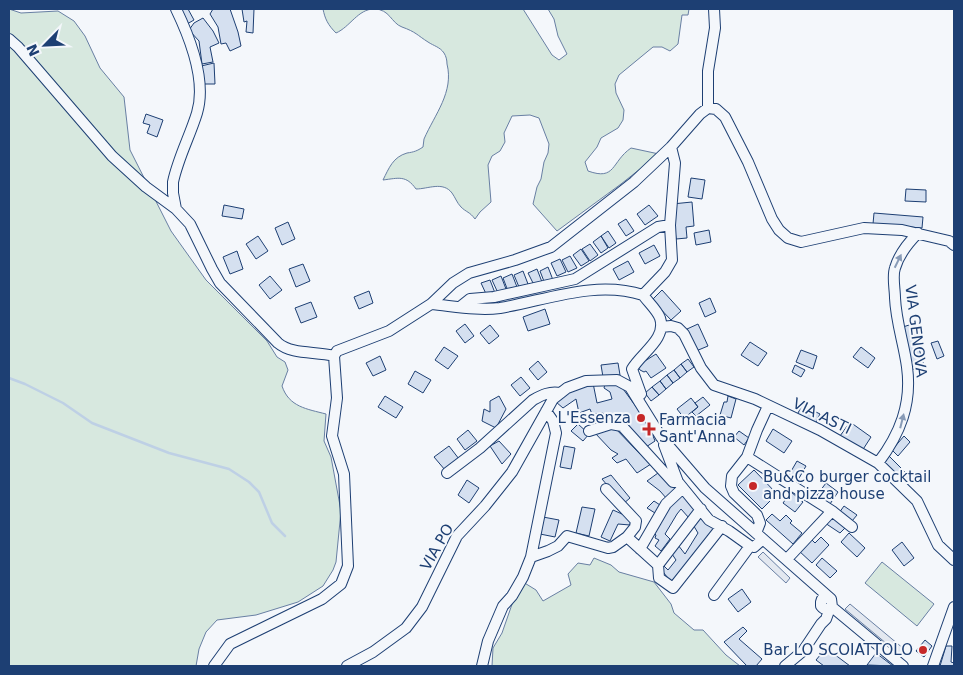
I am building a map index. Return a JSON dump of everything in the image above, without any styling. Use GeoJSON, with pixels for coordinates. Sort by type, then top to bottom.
{"type":"FeatureCollection","features":[{"type":"Feature","properties":{"kind":"street"},"geometry":{"type":"LineString","coordinates":[[176,9],[190,38],[199,90],[198,111],[173,182],[176,209]]}},
{"type":"Feature","properties":{"kind":"street"},"geometry":{"type":"LineString","coordinates":[[708,108],[708,71],[715,28],[714,9]]}},
{"type":"Feature","properties":{"kind":"street"},"geometry":{"type":"LineString","coordinates":[[9,39],[112,156],[146,188],[176,209],[190,224],[220,282],[282,346],[294,350],[334,356]]}},
{"type":"Feature","properties":{"kind":"street"},"geometry":{"type":"LineString","coordinates":[[214,666],[230,644],[322,599],[341,584],[348,566],[344,474],[332,436],[337,398],[334,356],[337,351],[389,331],[431,304],[453,283],[469,273],[515,260],[551,247],[634,182],[708,108],[716,109],[726,117],[748,162],[772,219],[778,230],[788,238],[802,242],[864,228],[902,230],[918,233],[954,245]]}},
{"type":"Feature","properties":{"kind":"street"},"geometry":{"type":"LineString","coordinates":[[643,295],[665,272],[672,260],[670,225],[675,163],[671,147]]}},
{"type":"Feature","properties":{"kind":"street"},"geometry":{"type":"LineString","coordinates":[[460,307],[470,299],[494,297],[575,279],[658,227],[670,225]]}},
{"type":"Feature","properties":{"kind":"street","name":"VIA GENOVA"},"geometry":{"type":"LineString","coordinates":[[878,463],[892,445],[900,430],[908,398],[907,368],[896,309],[894,269],[904,248],[918,233]]}},
{"type":"Feature","properties":{"kind":"street"},"geometry":{"type":"LineString","coordinates":[[431,304],[483,309],[499,308],[573,292],[619,290],[643,295],[660,318],[661,327],[659,337],[632,369],[641,394],[636,398]]}},
{"type":"Feature","properties":{"kind":"street","name":"VIA ASTI"},"geometry":{"type":"LineString","coordinates":[[661,327],[671,326],[678,328],[684,334],[701,368],[714,385],[755,399],[820,430],[878,463],[917,501],[938,545],[954,560]]}},
{"type":"Feature","properties":{"kind":"street"},"geometry":{"type":"LineString","coordinates":[[447,473],[480,448],[541,395],[554,392],[557,396],[580,382],[617,380],[624,382],[630,387],[661,437],[705,488],[811,583],[825,592],[827,604],[821,624],[803,652],[785,666]]}},
{"type":"Feature","properties":{"kind":"street","name":"VIA PO"},"geometry":{"type":"LineString","coordinates":[[347,666],[373,652],[406,628],[422,607],[457,536],[485,506],[512,472],[546,411],[557,396]]}},
{"type":"Feature","properties":{"kind":"street"},"geometry":{"type":"LineString","coordinates":[[661,437],[681,485],[709,520],[722,526],[754,547],[759,536],[760,523],[757,516],[734,493],[731,486],[732,476],[747,457],[768,406]]}},
{"type":"Feature","properties":{"kind":"street"},"geometry":{"type":"LineString","coordinates":[[482,666],[488,642],[503,606],[512,596],[531,557],[556,434],[554,421],[546,411]]}},
{"type":"Feature","properties":{"kind":"street"},"geometry":{"type":"LineString","coordinates":[[589,431],[611,424],[622,426],[673,482],[681,485]]}},
{"type":"Feature","properties":{"kind":"street"},"geometry":{"type":"LineString","coordinates":[[747,457],[832,511],[852,527]]}},
{"type":"Feature","properties":{"kind":"street"},"geometry":{"type":"LineString","coordinates":[[640,549],[666,504],[681,485]]}},
{"type":"Feature","properties":{"kind":"street"},"geometry":{"type":"LineString","coordinates":[[531,557],[558,546],[567,536],[608,548],[613,547],[626,537],[635,527],[636,521],[606,489]]}},
{"type":"Feature","properties":{"kind":"street"},"geometry":{"type":"LineString","coordinates":[[701,509],[658,564],[659,578],[673,588],[722,526]]}},
{"type":"Feature","properties":{"kind":"street"},"geometry":{"type":"LineString","coordinates":[[786,559],[832,511]]}},
{"type":"Feature","properties":{"kind":"street"},"geometry":{"type":"LineString","coordinates":[[626,537],[658,564]]}},
{"type":"Feature","properties":{"kind":"street"},"geometry":{"type":"LineString","coordinates":[[714,595],[750,546]]}},
{"type":"Feature","properties":{"kind":"street"},"geometry":{"type":"LineString","coordinates":[[827,604],[904,666]]}},
{"type":"Feature","properties":{"kind":"street"},"geometry":{"type":"LineString","coordinates":[[932,666],[951,623],[954,607]]}},
{"type":"Feature","properties":{"kind":"shaded area"},"geometry":{"type":"Polygon","coordinates":[[[9,9],[21,13],[58,11],[74,21],[85,36],[100,68],[124,97],[130,150],[171,231],[206,280],[267,341],[277,357],[285,362],[288,370],[282,386],[289,399],[300,406],[326,414],[324,441],[331,457],[341,511],[336,562],[333,570],[323,586],[298,602],[256,615],[217,620],[206,632],[199,649],[196,666],[9,666],[9,9]]]}},
{"type":"Feature","properties":{"kind":"shaded area"},"geometry":{"type":"Polygon","coordinates":[[[323,9],[374,9],[363,12],[336,33],[327,22],[323,9]]]}},
{"type":"Feature","properties":{"kind":"shaded area"},"geometry":{"type":"Polygon","coordinates":[[[374,9],[523,9],[552,55],[559,60],[567,54],[558,36],[554,19],[548,9],[689,9],[688,15],[682,15],[678,44],[670,51],[662,47],[653,47],[619,75],[615,84],[616,93],[624,110],[623,120],[618,128],[601,138],[597,147],[585,162],[588,171],[604,174],[609,172],[631,148],[659,154],[557,231],[533,204],[549,144],[539,118],[530,115],[512,116],[504,133],[505,142],[500,151],[492,156],[488,165],[491,202],[475,219],[458,204],[452,193],[444,187],[416,189],[409,181],[402,178],[383,180],[387,171],[398,157],[423,147],[424,139],[446,93],[448,74],[446,57],[441,49],[398,25],[384,11],[374,9]]]}},
{"type":"Feature","properties":{"kind":"shaded area"},"geometry":{"type":"Polygon","coordinates":[[[763,552],[790,578],[786,583],[758,557],[763,552]]]}},
{"type":"Feature","properties":{"kind":"shaded area"},"geometry":{"type":"Polygon","coordinates":[[[594,558],[611,565],[619,572],[654,582],[671,604],[674,613],[694,630],[703,630],[726,655],[740,666],[492,666],[493,648],[502,633],[517,590],[523,582],[536,590],[543,601],[571,585],[568,574],[578,563],[590,565],[594,558]]]}},
{"type":"Feature","properties":{"kind":"shaded area"},"geometry":{"type":"Polygon","coordinates":[[[882,562],[934,604],[917,626],[865,583],[882,562]]]}},
{"type":"Feature","properties":{"kind":"shaded area"},"geometry":{"type":"Polygon","coordinates":[[[850,604],[904,649],[899,654],[845,609],[850,604]]]}},
{"type":"Feature","properties":{"kind":"building"},"geometry":{"type":"Polygon","coordinates":[[[179,9],[188,9],[194,20],[187,24],[179,9]]]}},
{"type":"Feature","properties":{"kind":"building"},"geometry":{"type":"Polygon","coordinates":[[[213,9],[230,9],[241,46],[230,51],[226,43],[221,44],[218,27],[210,14],[213,9]]]}},
{"type":"Feature","properties":{"kind":"building"},"geometry":{"type":"Polygon","coordinates":[[[242,9],[254,9],[253,33],[246,32],[247,21],[244,22],[242,9]]]}},
{"type":"Feature","properties":{"kind":"building"},"geometry":{"type":"Polygon","coordinates":[[[203,18],[219,43],[210,47],[213,62],[202,64],[199,41],[189,30],[194,23],[203,18]]]}},
{"type":"Feature","properties":{"kind":"building"},"geometry":{"type":"Polygon","coordinates":[[[214,63],[215,84],[203,84],[201,66],[214,63]]]}},
{"type":"Feature","properties":{"kind":"building"},"geometry":{"type":"Polygon","coordinates":[[[146,114],[163,120],[157,137],[147,133],[150,125],[143,123],[146,114]]]}},
{"type":"Feature","properties":{"kind":"building"},"geometry":{"type":"Polygon","coordinates":[[[691,178],[705,180],[702,199],[688,197],[691,178]]]}},
{"type":"Feature","properties":{"kind":"building"},"geometry":{"type":"Polygon","coordinates":[[[906,189],[926,190],[926,202],[905,201],[906,189]]]}},
{"type":"Feature","properties":{"kind":"building"},"geometry":{"type":"Polygon","coordinates":[[[692,202],[694,226],[686,227],[687,238],[676,239],[672,204],[692,202]]]}},
{"type":"Feature","properties":{"kind":"building"},"geometry":{"type":"Polygon","coordinates":[[[224,205],[244,209],[242,219],[222,216],[224,205]]]}},
{"type":"Feature","properties":{"kind":"building"},"geometry":{"type":"Polygon","coordinates":[[[649,205],[658,216],[645,225],[637,214],[649,205]]]}},
{"type":"Feature","properties":{"kind":"building"},"geometry":{"type":"Polygon","coordinates":[[[874,213],[923,217],[922,228],[873,224],[874,213]]]}},
{"type":"Feature","properties":{"kind":"building"},"geometry":{"type":"Polygon","coordinates":[[[626,219],[634,231],[626,236],[618,224],[626,219]]]}},
{"type":"Feature","properties":{"kind":"building"},"geometry":{"type":"Polygon","coordinates":[[[288,222],[295,239],[282,245],[275,228],[288,222]]]}},
{"type":"Feature","properties":{"kind":"building"},"geometry":{"type":"Polygon","coordinates":[[[709,230],[711,242],[696,245],[694,233],[709,230]]]}},
{"type":"Feature","properties":{"kind":"building"},"geometry":{"type":"Polygon","coordinates":[[[608,231],[616,243],[609,248],[601,236],[608,231]]]}},
{"type":"Feature","properties":{"kind":"building"},"geometry":{"type":"Polygon","coordinates":[[[258,236],[268,251],[256,259],[246,244],[258,236]]]}},
{"type":"Feature","properties":{"kind":"building"},"geometry":{"type":"Polygon","coordinates":[[[601,236],[608,248],[601,253],[593,242],[601,236]]]}},
{"type":"Feature","properties":{"kind":"building"},"geometry":{"type":"Polygon","coordinates":[[[590,244],[598,255],[590,261],[582,249],[590,244]]]}},
{"type":"Feature","properties":{"kind":"building"},"geometry":{"type":"Polygon","coordinates":[[[654,245],[660,256],[645,264],[639,253],[654,245]]]}},
{"type":"Feature","properties":{"kind":"building"},"geometry":{"type":"Polygon","coordinates":[[[581,249],[589,261],[581,266],[573,255],[581,249]]]}},
{"type":"Feature","properties":{"kind":"building"},"geometry":{"type":"Polygon","coordinates":[[[237,251],[243,269],[230,274],[223,257],[237,251]]]}},
{"type":"Feature","properties":{"kind":"building"},"geometry":{"type":"Polygon","coordinates":[[[570,256],[577,268],[568,272],[562,260],[570,256]]]}},
{"type":"Feature","properties":{"kind":"building"},"geometry":{"type":"Polygon","coordinates":[[[560,259],[566,272],[557,276],[551,263],[560,259]]]}},
{"type":"Feature","properties":{"kind":"building"},"geometry":{"type":"Polygon","coordinates":[[[628,261],[634,272],[619,280],[613,269],[628,261]]]}},
{"type":"Feature","properties":{"kind":"building"},"geometry":{"type":"Polygon","coordinates":[[[303,264],[310,281],[296,287],[289,269],[303,264]]]}},
{"type":"Feature","properties":{"kind":"building"},"geometry":{"type":"Polygon","coordinates":[[[548,267],[553,280],[545,284],[540,271],[548,267]]]}},
{"type":"Feature","properties":{"kind":"building"},"geometry":{"type":"Polygon","coordinates":[[[537,269],[542,282],[534,285],[528,273],[537,269]]]}},
{"type":"Feature","properties":{"kind":"building"},"geometry":{"type":"Polygon","coordinates":[[[523,271],[528,284],[519,287],[514,275],[523,271]]]}},
{"type":"Feature","properties":{"kind":"building"},"geometry":{"type":"Polygon","coordinates":[[[512,274],[517,287],[508,291],[503,278],[512,274]]]}},
{"type":"Feature","properties":{"kind":"building"},"geometry":{"type":"Polygon","coordinates":[[[270,276],[282,290],[270,299],[259,285],[270,276]]]}},
{"type":"Feature","properties":{"kind":"building"},"geometry":{"type":"Polygon","coordinates":[[[501,276],[506,289],[498,293],[492,280],[501,276]]]}},
{"type":"Feature","properties":{"kind":"building"},"geometry":{"type":"Polygon","coordinates":[[[490,280],[495,293],[487,296],[481,283],[490,280]]]}},
{"type":"Feature","properties":{"kind":"building"},"geometry":{"type":"Polygon","coordinates":[[[662,290],[681,311],[671,320],[652,300],[662,290]]]}},
{"type":"Feature","properties":{"kind":"building"},"geometry":{"type":"Polygon","coordinates":[[[369,291],[373,303],[359,309],[354,297],[369,291]]]}},
{"type":"Feature","properties":{"kind":"building"},"geometry":{"type":"Polygon","coordinates":[[[710,298],[716,312],[705,317],[699,303],[710,298]]]}},
{"type":"Feature","properties":{"kind":"building"},"geometry":{"type":"Polygon","coordinates":[[[311,302],[317,317],[301,323],[295,308],[311,302]]]}},
{"type":"Feature","properties":{"kind":"building"},"geometry":{"type":"Polygon","coordinates":[[[545,309],[550,324],[528,331],[523,317],[545,309]]]}},
{"type":"Feature","properties":{"kind":"building"},"geometry":{"type":"Polygon","coordinates":[[[465,324],[474,336],[465,343],[456,331],[465,324]]]}},
{"type":"Feature","properties":{"kind":"building"},"geometry":{"type":"Polygon","coordinates":[[[698,324],[708,346],[696,351],[687,329],[698,324]]]}},
{"type":"Feature","properties":{"kind":"building"},"geometry":{"type":"Polygon","coordinates":[[[912,324],[924,366],[911,370],[903,327],[912,324]]]}},
{"type":"Feature","properties":{"kind":"building"},"geometry":{"type":"Polygon","coordinates":[[[490,325],[499,336],[489,344],[480,333],[490,325]]]}},
{"type":"Feature","properties":{"kind":"building"},"geometry":{"type":"Polygon","coordinates":[[[938,341],[944,356],[937,359],[931,343],[938,341]]]}},
{"type":"Feature","properties":{"kind":"building"},"geometry":{"type":"Polygon","coordinates":[[[750,342],[767,353],[758,366],[741,355],[750,342]]]}},
{"type":"Feature","properties":{"kind":"building"},"geometry":{"type":"Polygon","coordinates":[[[444,347],[458,356],[448,369],[435,360],[444,347]]]}},
{"type":"Feature","properties":{"kind":"building"},"geometry":{"type":"Polygon","coordinates":[[[861,347],[875,358],[868,368],[853,357],[861,347]]]}},
{"type":"Feature","properties":{"kind":"building"},"geometry":{"type":"Polygon","coordinates":[[[801,350],[817,356],[813,369],[796,362],[801,350]]]}},
{"type":"Feature","properties":{"kind":"building"},"geometry":{"type":"Polygon","coordinates":[[[656,354],[666,368],[651,378],[646,371],[640,370],[637,366],[656,354]]]}},
{"type":"Feature","properties":{"kind":"building"},"geometry":{"type":"Polygon","coordinates":[[[380,356],[386,370],[373,376],[366,363],[380,356]]]}},
{"type":"Feature","properties":{"kind":"building"},"geometry":{"type":"Polygon","coordinates":[[[688,359],[694,367],[687,372],[681,364],[688,359]]]}},
{"type":"Feature","properties":{"kind":"building"},"geometry":{"type":"Polygon","coordinates":[[[538,361],[547,372],[538,380],[529,369],[538,361]]]}},
{"type":"Feature","properties":{"kind":"building"},"geometry":{"type":"Polygon","coordinates":[[[618,363],[620,375],[603,377],[601,365],[618,363]]]}},
{"type":"Feature","properties":{"kind":"building"},"geometry":{"type":"Polygon","coordinates":[[[681,364],[687,372],[680,378],[674,370],[681,364]]]}},
{"type":"Feature","properties":{"kind":"building"},"geometry":{"type":"Polygon","coordinates":[[[795,365],[805,370],[801,377],[792,372],[795,365]]]}},
{"type":"Feature","properties":{"kind":"building"},"geometry":{"type":"Polygon","coordinates":[[[674,370],[680,378],[673,383],[667,375],[674,370]]]}},
{"type":"Feature","properties":{"kind":"building"},"geometry":{"type":"Polygon","coordinates":[[[415,371],[431,380],[423,393],[408,384],[415,371]]]}},
{"type":"Feature","properties":{"kind":"building"},"geometry":{"type":"Polygon","coordinates":[[[667,375],[673,383],[666,389],[660,381],[667,375]]]}},
{"type":"Feature","properties":{"kind":"building"},"geometry":{"type":"Polygon","coordinates":[[[521,377],[530,388],[520,396],[511,385],[521,377]]]}},
{"type":"Feature","properties":{"kind":"building"},"geometry":{"type":"Polygon","coordinates":[[[660,381],[666,389],[659,395],[652,387],[660,381]]]}},
{"type":"Feature","properties":{"kind":"building"},"geometry":{"type":"Polygon","coordinates":[[[618,382],[648,423],[655,441],[646,447],[625,422],[608,421],[603,413],[592,414],[590,409],[579,413],[576,399],[563,408],[556,402],[576,385],[593,383],[597,403],[612,399],[610,392],[604,388],[605,384],[611,385],[618,382]]]}},
{"type":"Feature","properties":{"kind":"building"},"geometry":{"type":"Polygon","coordinates":[[[652,387],[659,395],[651,401],[645,393],[652,387]]]}},
{"type":"Feature","properties":{"kind":"building"},"geometry":{"type":"Polygon","coordinates":[[[385,396],[403,407],[396,418],[378,407],[385,396]]]}},
{"type":"Feature","properties":{"kind":"building"},"geometry":{"type":"Polygon","coordinates":[[[499,396],[506,409],[496,428],[482,421],[484,409],[490,412],[490,401],[499,396]]]}},
{"type":"Feature","properties":{"kind":"building"},"geometry":{"type":"Polygon","coordinates":[[[728,396],[736,399],[731,418],[720,415],[728,396]]]}},
{"type":"Feature","properties":{"kind":"building"},"geometry":{"type":"Polygon","coordinates":[[[703,397],[710,405],[696,416],[692,412],[698,407],[695,403],[703,397]]]}},
{"type":"Feature","properties":{"kind":"building"},"geometry":{"type":"Polygon","coordinates":[[[691,398],[698,407],[684,418],[677,409],[691,398]]]}},
{"type":"Feature","properties":{"kind":"building"},"geometry":{"type":"Polygon","coordinates":[[[802,405],[820,414],[815,424],[797,415],[802,405]]]}},
{"type":"Feature","properties":{"kind":"building"},"geometry":{"type":"Polygon","coordinates":[[[850,422],[871,437],[862,451],[840,436],[850,422]]]}},
{"type":"Feature","properties":{"kind":"building"},"geometry":{"type":"Polygon","coordinates":[[[578,424],[589,434],[583,441],[571,431],[578,424]]]}},
{"type":"Feature","properties":{"kind":"building"},"geometry":{"type":"Polygon","coordinates":[[[614,427],[640,454],[645,455],[651,464],[637,473],[626,459],[617,463],[612,458],[618,454],[611,450],[594,432],[614,427]]]}},
{"type":"Feature","properties":{"kind":"building"},"geometry":{"type":"Polygon","coordinates":[[[773,429],[792,441],[784,453],[766,441],[773,429]]]}},
{"type":"Feature","properties":{"kind":"building"},"geometry":{"type":"Polygon","coordinates":[[[468,430],[477,441],[465,450],[457,439],[468,430]]]}},
{"type":"Feature","properties":{"kind":"building"},"geometry":{"type":"Polygon","coordinates":[[[739,431],[749,438],[744,445],[734,437],[739,431]]]}},
{"type":"Feature","properties":{"kind":"building"},"geometry":{"type":"Polygon","coordinates":[[[904,436],[910,442],[898,456],[892,450],[904,436]]]}},
{"type":"Feature","properties":{"kind":"building"},"geometry":{"type":"Polygon","coordinates":[[[499,441],[511,454],[502,464],[490,446],[499,441]]]}},
{"type":"Feature","properties":{"kind":"building"},"geometry":{"type":"Polygon","coordinates":[[[449,446],[459,459],[445,470],[434,457],[449,446]]]}},
{"type":"Feature","properties":{"kind":"building"},"geometry":{"type":"Polygon","coordinates":[[[564,446],[575,448],[571,469],[560,467],[564,446]]]}},
{"type":"Feature","properties":{"kind":"building"},"geometry":{"type":"Polygon","coordinates":[[[888,455],[910,477],[904,483],[882,462],[888,455]]]}},
{"type":"Feature","properties":{"kind":"building"},"geometry":{"type":"Polygon","coordinates":[[[797,461],[806,466],[798,480],[802,482],[799,487],[786,480],[797,461]]]}},
{"type":"Feature","properties":{"kind":"building"},"geometry":{"type":"Polygon","coordinates":[[[754,470],[777,494],[762,509],[738,485],[754,470]]]}},
{"type":"Feature","properties":{"kind":"building"},"geometry":{"type":"Polygon","coordinates":[[[658,473],[675,489],[667,499],[647,481],[658,473]]]}},
{"type":"Feature","properties":{"kind":"building"},"geometry":{"type":"Polygon","coordinates":[[[611,475],[630,498],[623,504],[602,479],[611,475]]]}},
{"type":"Feature","properties":{"kind":"building"},"geometry":{"type":"Polygon","coordinates":[[[467,480],[479,488],[469,503],[458,495],[467,480]]]}},
{"type":"Feature","properties":{"kind":"building"},"geometry":{"type":"Polygon","coordinates":[[[826,483],[838,492],[830,504],[817,495],[826,483]]]}},
{"type":"Feature","properties":{"kind":"building"},"geometry":{"type":"Polygon","coordinates":[[[684,492],[698,508],[689,518],[681,509],[665,534],[670,539],[661,551],[655,546],[659,540],[655,538],[656,535],[652,531],[668,504],[684,492]]]}},
{"type":"Feature","properties":{"kind":"building"},"geometry":{"type":"Polygon","coordinates":[[[791,492],[803,502],[795,512],[783,503],[791,492]]]}},
{"type":"Feature","properties":{"kind":"building"},"geometry":{"type":"Polygon","coordinates":[[[654,501],[660,505],[655,513],[647,508],[654,501]]]}},
{"type":"Feature","properties":{"kind":"building"},"geometry":{"type":"Polygon","coordinates":[[[844,506],[857,515],[852,521],[839,513],[844,506]]]}},
{"type":"Feature","properties":{"kind":"building"},"geometry":{"type":"Polygon","coordinates":[[[582,507],[595,509],[589,536],[576,533],[582,507]]]}},
{"type":"Feature","properties":{"kind":"building"},"geometry":{"type":"Polygon","coordinates":[[[613,510],[631,518],[630,525],[618,524],[610,541],[601,537],[613,510]]]}},
{"type":"Feature","properties":{"kind":"building"},"geometry":{"type":"Polygon","coordinates":[[[701,514],[715,529],[671,582],[660,568],[663,565],[668,570],[676,560],[670,551],[678,545],[685,554],[698,533],[692,523],[701,514]]]}},
{"type":"Feature","properties":{"kind":"building"},"geometry":{"type":"Polygon","coordinates":[[[772,514],[780,521],[786,515],[792,521],[790,523],[802,533],[793,544],[766,520],[772,514]]]}},
{"type":"Feature","properties":{"kind":"building"},"geometry":{"type":"Polygon","coordinates":[[[543,517],[559,520],[555,537],[540,534],[543,517]]]}},
{"type":"Feature","properties":{"kind":"building"},"geometry":{"type":"Polygon","coordinates":[[[831,517],[846,527],[840,533],[825,523],[831,517]]]}},
{"type":"Feature","properties":{"kind":"building"},"geometry":{"type":"Polygon","coordinates":[[[849,533],[865,548],[857,557],[841,542],[849,533]]]}},
{"type":"Feature","properties":{"kind":"building"},"geometry":{"type":"Polygon","coordinates":[[[821,537],[829,545],[812,563],[798,550],[810,538],[815,543],[821,537]]]}},
{"type":"Feature","properties":{"kind":"building"},"geometry":{"type":"Polygon","coordinates":[[[902,542],[914,558],[904,566],[892,550],[902,542]]]}},
{"type":"Feature","properties":{"kind":"building"},"geometry":{"type":"Polygon","coordinates":[[[822,558],[837,571],[830,578],[816,565],[822,558]]]}},
{"type":"Feature","properties":{"kind":"building"},"geometry":{"type":"Polygon","coordinates":[[[742,589],[751,602],[738,612],[728,599],[742,589]]]}},
{"type":"Feature","properties":{"kind":"building"},"geometry":{"type":"Polygon","coordinates":[[[743,627],[747,631],[739,639],[762,659],[756,666],[747,666],[724,642],[743,627]]]}},
{"type":"Feature","properties":{"kind":"building"},"geometry":{"type":"Polygon","coordinates":[[[925,640],[932,646],[924,657],[916,651],[925,640]]]}},
{"type":"Feature","properties":{"kind":"building"},"geometry":{"type":"Polygon","coordinates":[[[946,646],[952,646],[951,662],[954,663],[954,666],[940,666],[946,646]]]}},
{"type":"Feature","properties":{"kind":"building"},"geometry":{"type":"Polygon","coordinates":[[[826,648],[850,666],[824,666],[816,660],[826,648]]]}},
{"type":"Feature","properties":{"kind":"building"},"geometry":{"type":"Polygon","coordinates":[[[876,653],[893,666],[867,665],[876,653]]]}},
{"type":"Feature","properties":{"kind":"waterway"},"geometry":{"type":"LineString","coordinates":[[9,378],[63,403],[92,423],[169,453],[229,469],[249,482],[259,492],[272,523],[285,536]]}},
{"type":"Feature","properties":{"kind":"place","name":"L'Essenza"},"geometry":{"type":"Point","coordinates":[641,418]}},
{"type":"Feature","properties":{"kind":"place","name":"Farmacia Sant'Anna"},"geometry":{"type":"Point","coordinates":[649,429]}},
{"type":"Feature","properties":{"kind":"place","name":"Bu&Co burger cocktail and pizza house"},"geometry":{"type":"Point","coordinates":[753,486]}},
{"type":"Feature","properties":{"kind":"place","name":"Bar LO SCOIATTOLO"},"geometry":{"type":"Point","coordinates":[923,650]}}]}
